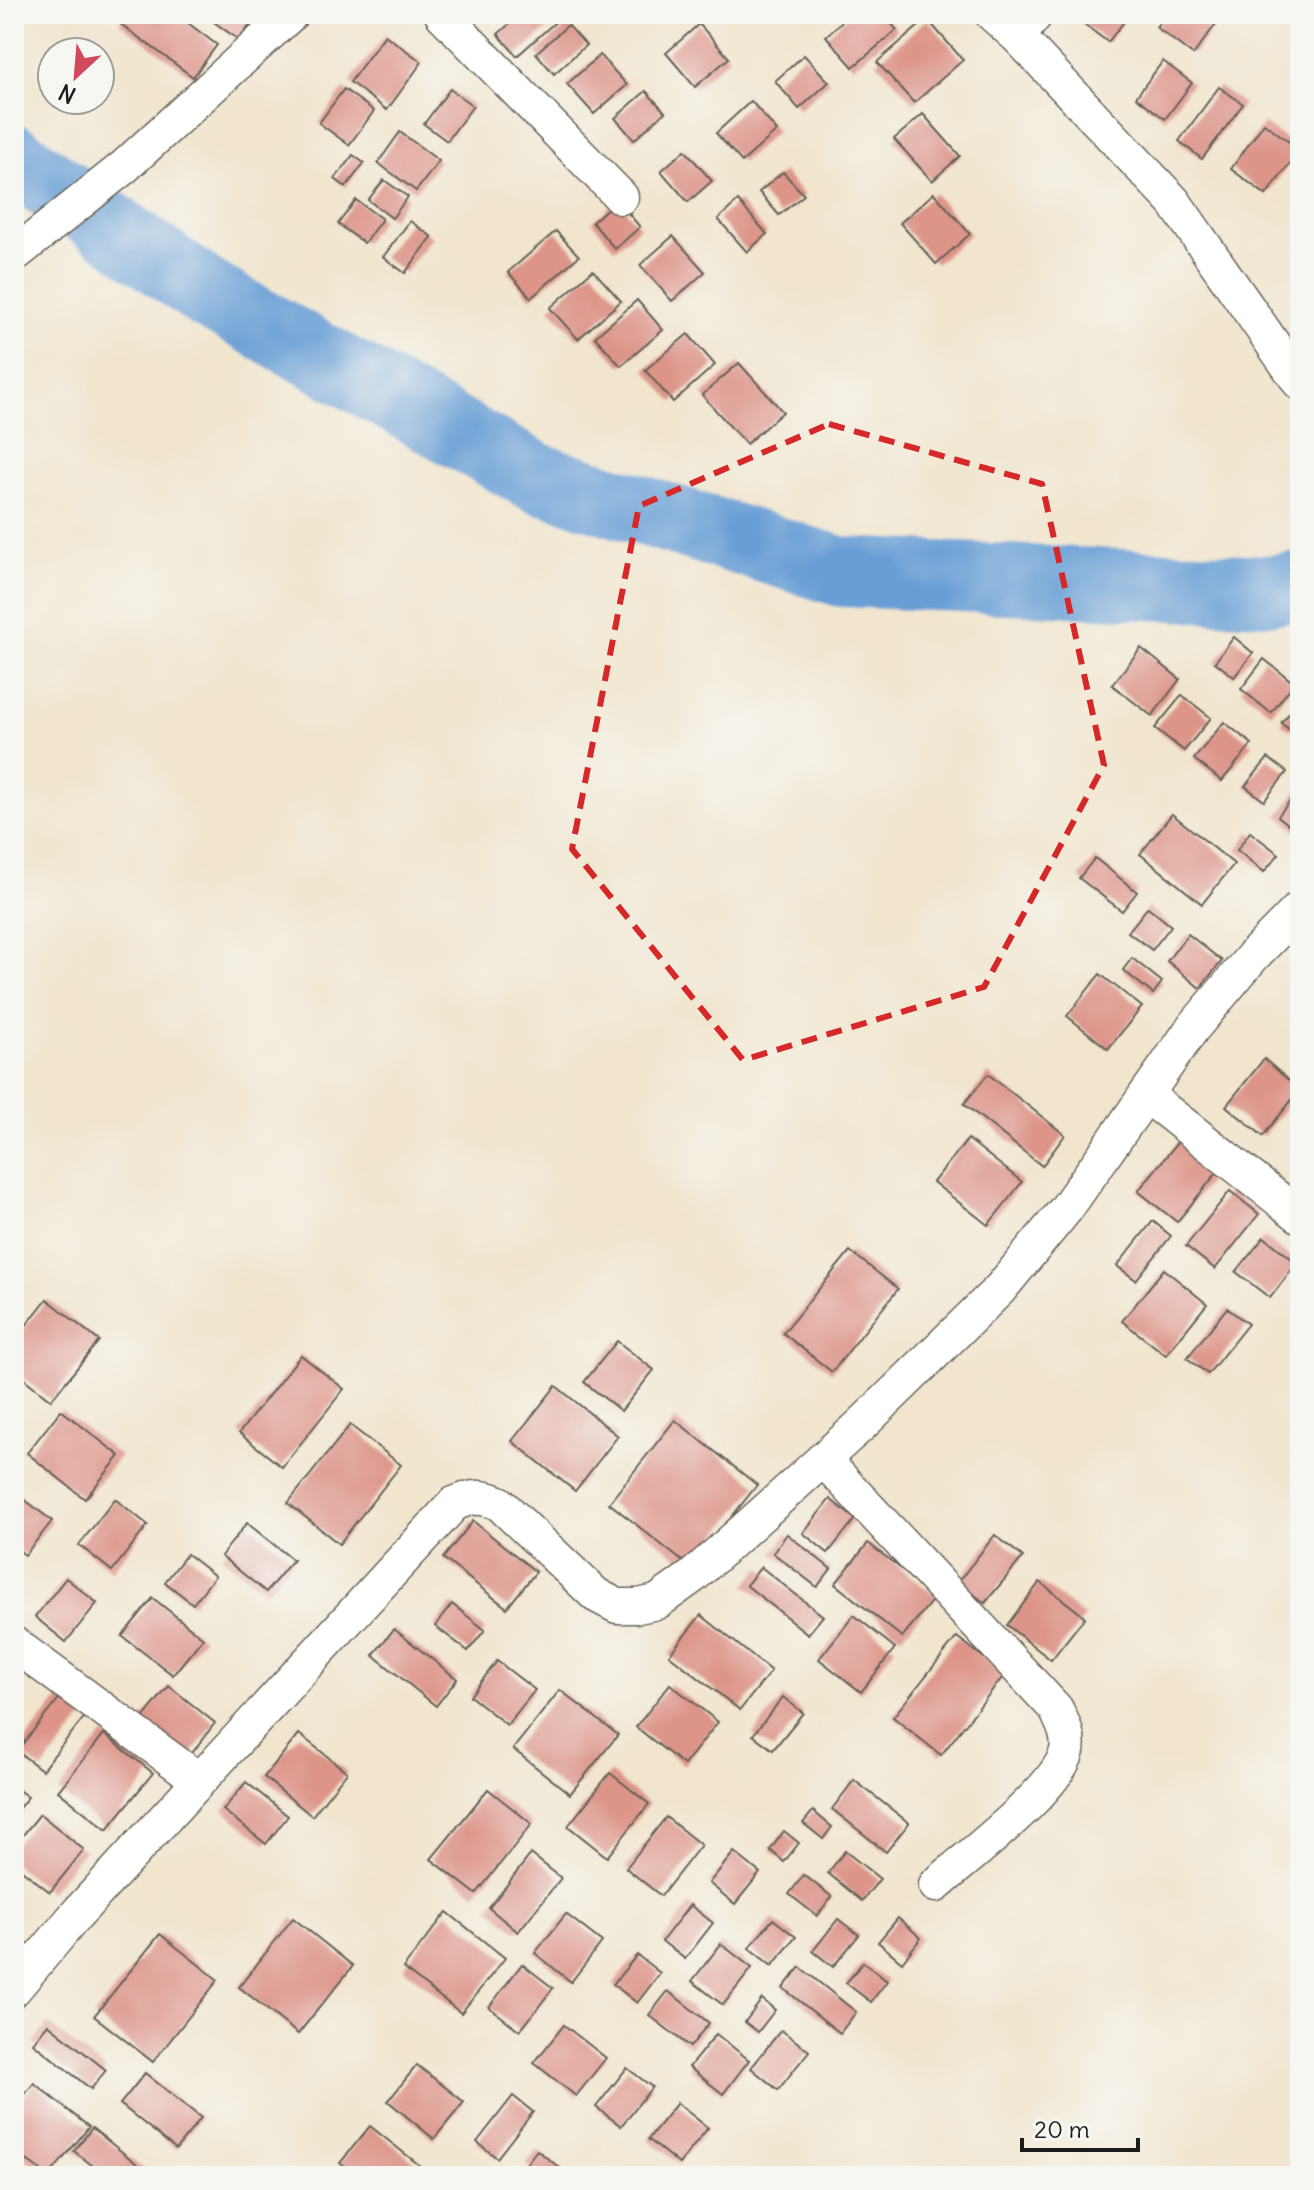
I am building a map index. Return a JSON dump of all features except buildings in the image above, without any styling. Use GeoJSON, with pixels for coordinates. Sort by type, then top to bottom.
{"type":"FeatureCollection","features":[{"type":"Feature","properties":{"kind":"street"},"geometry":{"type":"LineString","coordinates":[[14,255],[124,167],[291,14]]}},
{"type":"Feature","properties":{"kind":"street"},"geometry":{"type":"LineString","coordinates":[[442,14],[621,197]]}},
{"type":"Feature","properties":{"kind":"street"},"geometry":{"type":"LineString","coordinates":[[992,14],[1027,26],[1174,202],[1300,383]]}},
{"type":"Feature","properties":{"kind":"street"},"geometry":{"type":"LineString","coordinates":[[14,1989],[75,1916],[454,1504],[467,1498],[484,1497],[499,1503],[596,1595],[617,1606],[657,1602],[693,1576],[823,1459],[1000,1289],[1066,1209],[1192,1029],[1253,956],[1300,908]]}},
{"type":"Feature","properties":{"kind":"street"},"geometry":{"type":"LineString","coordinates":[[1146,1095],[1300,1216]]}},
{"type":"Feature","properties":{"kind":"street"},"geometry":{"type":"LineString","coordinates":[[823,1459],[1056,1709],[1065,1727],[1067,1750],[1055,1774],[1035,1797],[936,1885]]}},
{"type":"Feature","properties":{"kind":"street"},"geometry":{"type":"LineString","coordinates":[[14,1644],[199,1780]]}},
{"type":"Feature","properties":{"kind":"highlighted area"},"geometry":{"type":"Polygon","coordinates":[[[829,424],[1042,484],[1104,765],[984,987],[743,1060],[572,849],[639,506],[829,424]]]}},
{"type":"Feature","properties":{"kind":"waterway"},"geometry":{"type":"LineString","coordinates":[[14,159],[209,295],[538,478],[842,572],[1266,590],[1300,586]]}}]}
